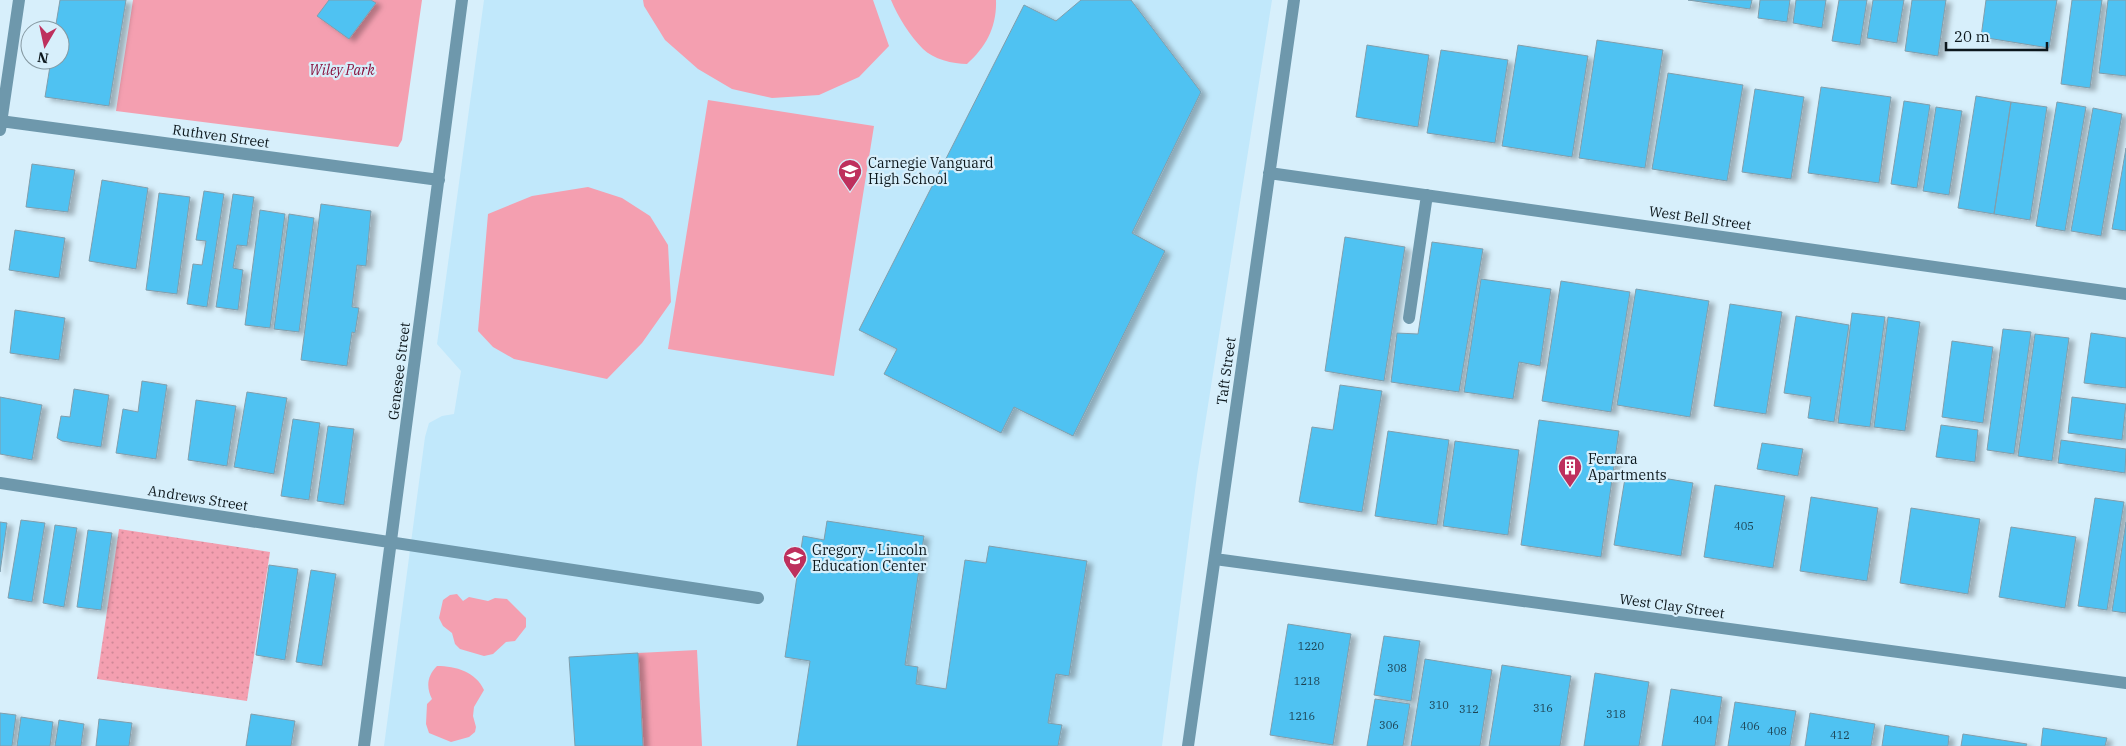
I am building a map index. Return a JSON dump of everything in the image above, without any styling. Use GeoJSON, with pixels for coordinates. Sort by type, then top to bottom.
{"type":"FeatureCollection","features":[{"type":"Feature","properties":{"kind":"street"},"geometry":{"type":"LineString","coordinates":[[0,124],[19,0]]}},
{"type":"Feature","properties":{"kind":"street","name":"Genesee Street"},"geometry":{"type":"LineString","coordinates":[[364,746],[462,0]]}},
{"type":"Feature","properties":{"kind":"street","name":"Taft Street"},"geometry":{"type":"LineString","coordinates":[[1188,746],[1294,0]]}},
{"type":"Feature","properties":{"kind":"street","name":"Ruthven Street"},"geometry":{"type":"LineString","coordinates":[[0,124],[439,180]]}},
{"type":"Feature","properties":{"kind":"street","name":"West Bell Street"},"geometry":{"type":"LineString","coordinates":[[1269,173],[2126,294]]}},
{"type":"Feature","properties":{"kind":"street"},"geometry":{"type":"LineString","coordinates":[[1409,318],[1428,195]]}},
{"type":"Feature","properties":{"kind":"street","name":"Andrews Street"},"geometry":{"type":"LineString","coordinates":[[0,483],[758,598]]}},
{"type":"Feature","properties":{"kind":"street","name":"West Clay Street"},"geometry":{"type":"LineString","coordinates":[[1215,559],[2126,683]]}},
{"type":"Feature","properties":{"kind":"shaded area"},"geometry":{"type":"Polygon","coordinates":[[[484,0],[1272,0],[1197,475],[1162,746],[384,746],[425,437],[429,423],[442,416],[454,414],[461,371],[437,344],[484,0]]]}},
{"type":"Feature","properties":{"kind":"green space","name":"Wiley Park"},"geometry":{"type":"Polygon","coordinates":[[[133,0],[422,0],[402,140],[398,147],[116,111],[133,0]]]}},
{"type":"Feature","properties":{"kind":"green space"},"geometry":{"type":"Polygon","coordinates":[[[643,0],[873,0],[889,46],[859,77],[819,95],[772,98],[732,89],[698,69],[665,40],[644,6],[643,0]]]}},
{"type":"Feature","properties":{"kind":"green space"},"geometry":{"type":"Polygon","coordinates":[[[891,0],[996,0],[995,19],[989,36],[980,51],[967,64],[956,63],[927,53],[905,26],[891,0]]]}},
{"type":"Feature","properties":{"kind":"green space"},"geometry":{"type":"Polygon","coordinates":[[[708,100],[874,126],[834,376],[668,349],[708,100]]]}},
{"type":"Feature","properties":{"kind":"green space"},"geometry":{"type":"Polygon","coordinates":[[[588,187],[622,198],[650,216],[668,245],[671,302],[642,343],[607,379],[514,359],[493,347],[478,331],[488,214],[532,196],[588,187]]]}},
{"type":"Feature","properties":{"kind":"green space"},"geometry":{"type":"Polygon","coordinates":[[[119,529],[270,552],[247,701],[97,679],[119,529]]]}},
{"type":"Feature","properties":{"kind":"green space"},"geometry":{"type":"Polygon","coordinates":[[[457,594],[463,601],[469,597],[488,601],[495,598],[507,599],[526,618],[526,627],[515,641],[506,642],[493,654],[484,656],[460,649],[455,644],[452,633],[443,626],[439,618],[443,600],[450,595],[457,594]]]}},
{"type":"Feature","properties":{"kind":"green space"},"geometry":{"type":"Polygon","coordinates":[[[697,650],[702,746],[643,746],[638,653],[697,650]]]}},
{"type":"Feature","properties":{"kind":"green space"},"geometry":{"type":"Polygon","coordinates":[[[437,666],[451,667],[471,674],[484,690],[474,707],[473,716],[476,727],[475,732],[469,737],[451,742],[429,733],[426,724],[427,704],[432,699],[428,682],[437,666]]]}},
{"type":"Feature","properties":{"kind":"building"},"geometry":{"type":"Polygon","coordinates":[[[60,0],[126,0],[109,106],[45,97],[49,70],[70,70],[70,20],[57,20],[60,0]]]}},
{"type":"Feature","properties":{"kind":"building"},"geometry":{"type":"Polygon","coordinates":[[[329,0],[371,0],[376,3],[349,39],[317,16],[329,0]]]}},
{"type":"Feature","properties":{"kind":"building"},"geometry":{"type":"Polygon","coordinates":[[[1081,0],[1131,0],[1201,92],[1132,233],[1165,251],[1073,436],[1014,407],[1001,433],[884,374],[897,349],[859,330],[1024,5],[1056,21],[1081,0]]]}},
{"type":"Feature","properties":{"kind":"building"},"geometry":{"type":"Polygon","coordinates":[[[1688,0],[1752,0],[1750,9],[1688,0]]]}},
{"type":"Feature","properties":{"kind":"building"},"geometry":{"type":"Polygon","coordinates":[[[1760,0],[1790,0],[1787,22],[1758,18],[1760,0]]]}},
{"type":"Feature","properties":{"kind":"building"},"geometry":{"type":"Polygon","coordinates":[[[1796,0],[1826,0],[1822,28],[1793,23],[1796,0]]]}},
{"type":"Feature","properties":{"kind":"building"},"geometry":{"type":"Polygon","coordinates":[[[1839,0],[1867,0],[1860,45],[1832,41],[1839,0]]]}},
{"type":"Feature","properties":{"kind":"building"},"geometry":{"type":"Polygon","coordinates":[[[1873,0],[1904,0],[1897,43],[1867,38],[1873,0]]]}},
{"type":"Feature","properties":{"kind":"building"},"geometry":{"type":"Polygon","coordinates":[[[1912,0],[1946,0],[1938,56],[1905,51],[1912,0]]]}},
{"type":"Feature","properties":{"kind":"building"},"geometry":{"type":"Polygon","coordinates":[[[1986,0],[2057,0],[2049,48],[1981,37],[1986,0]]]}},
{"type":"Feature","properties":{"kind":"building"},"geometry":{"type":"Polygon","coordinates":[[[2072,0],[2102,0],[2090,88],[2061,84],[2072,0]]]}},
{"type":"Feature","properties":{"kind":"building"},"geometry":{"type":"Polygon","coordinates":[[[2108,0],[2126,0],[2126,76],[2099,73],[2108,0]]]}},
{"type":"Feature","properties":{"kind":"building"},"geometry":{"type":"Polygon","coordinates":[[[1597,40],[1663,50],[1645,168],[1579,158],[1597,40]]]}},
{"type":"Feature","properties":{"kind":"building"},"geometry":{"type":"Polygon","coordinates":[[[1367,45],[1429,55],[1418,127],[1356,117],[1367,45]]]}},
{"type":"Feature","properties":{"kind":"building"},"geometry":{"type":"Polygon","coordinates":[[[1518,45],[1588,56],[1572,157],[1502,146],[1518,45]]]}},
{"type":"Feature","properties":{"kind":"building"},"geometry":{"type":"Polygon","coordinates":[[[1441,50],[1508,60],[1495,143],[1427,133],[1441,50]]]}},
{"type":"Feature","properties":{"kind":"building"},"geometry":{"type":"Polygon","coordinates":[[[1668,73],[1743,85],[1727,181],[1652,169],[1668,73]]]}},
{"type":"Feature","properties":{"kind":"building"},"geometry":{"type":"Polygon","coordinates":[[[1821,87],[1891,97],[1879,183],[1808,173],[1821,87]]]}},
{"type":"Feature","properties":{"kind":"building"},"geometry":{"type":"Polygon","coordinates":[[[1755,89],[1804,97],[1791,179],[1742,172],[1755,89]]]}},
{"type":"Feature","properties":{"kind":"building"},"geometry":{"type":"Polygon","coordinates":[[[1976,96],[2011,102],[1994,214],[1958,208],[1976,96]]]}},
{"type":"Feature","properties":{"kind":"building"},"geometry":{"type":"Polygon","coordinates":[[[1904,101],[1930,105],[1917,188],[1891,184],[1904,101]]]}},
{"type":"Feature","properties":{"kind":"building"},"geometry":{"type":"Polygon","coordinates":[[[2011,102],[2047,107],[2030,220],[1994,214],[2011,102]]]}},
{"type":"Feature","properties":{"kind":"building"},"geometry":{"type":"Polygon","coordinates":[[[2057,102],[2086,107],[2065,231],[2036,226],[2057,102]]]}},
{"type":"Feature","properties":{"kind":"building"},"geometry":{"type":"Polygon","coordinates":[[[1936,107],[1962,111],[1949,195],[1923,191],[1936,107]]]}},
{"type":"Feature","properties":{"kind":"building"},"geometry":{"type":"Polygon","coordinates":[[[2093,108],[2122,114],[2101,236],[2071,231],[2093,108]]]}},
{"type":"Feature","properties":{"kind":"building"},"geometry":{"type":"Polygon","coordinates":[[[2126,148],[2126,231],[2112,229],[2126,148]]]}},
{"type":"Feature","properties":{"kind":"building"},"geometry":{"type":"Polygon","coordinates":[[[32,164],[75,170],[68,212],[26,207],[32,164]]]}},
{"type":"Feature","properties":{"kind":"building"},"geometry":{"type":"Polygon","coordinates":[[[102,180],[148,188],[136,269],[89,261],[102,180]]]}},
{"type":"Feature","properties":{"kind":"building"},"geometry":{"type":"Polygon","coordinates":[[[204,191],[224,194],[207,307],[187,304],[193,264],[202,265],[206,241],[196,240],[204,191]]]}},
{"type":"Feature","properties":{"kind":"building"},"geometry":{"type":"Polygon","coordinates":[[[159,193],[190,197],[177,294],[146,290],[159,193]]]}},
{"type":"Feature","properties":{"kind":"building"},"geometry":{"type":"Polygon","coordinates":[[[233,194],[254,197],[247,246],[237,245],[233,268],[243,270],[238,310],[216,307],[233,194]]]}},
{"type":"Feature","properties":{"kind":"building"},"geometry":{"type":"Polygon","coordinates":[[[321,204],[371,211],[366,266],[357,265],[352,307],[359,308],[355,333],[352,332],[347,366],[301,360],[321,204]]]}},
{"type":"Feature","properties":{"kind":"building"},"geometry":{"type":"Polygon","coordinates":[[[260,210],[285,214],[270,328],[245,325],[260,210]]]}},
{"type":"Feature","properties":{"kind":"building"},"geometry":{"type":"Polygon","coordinates":[[[289,214],[314,218],[299,332],[274,329],[289,214]]]}},
{"type":"Feature","properties":{"kind":"building"},"geometry":{"type":"Polygon","coordinates":[[[15,230],[65,238],[59,278],[9,270],[15,230]]]}},
{"type":"Feature","properties":{"kind":"building"},"geometry":{"type":"Polygon","coordinates":[[[1345,237],[1405,247],[1384,381],[1325,371],[1345,237]]]}},
{"type":"Feature","properties":{"kind":"building"},"geometry":{"type":"Polygon","coordinates":[[[1432,242],[1483,249],[1459,392],[1391,382],[1397,333],[1418,334],[1432,242]]]}},
{"type":"Feature","properties":{"kind":"building"},"geometry":{"type":"Polygon","coordinates":[[[1481,279],[1551,289],[1540,366],[1519,362],[1513,399],[1464,392],[1481,279]]]}},
{"type":"Feature","properties":{"kind":"building"},"geometry":{"type":"Polygon","coordinates":[[[1561,281],[1630,292],[1611,412],[1542,401],[1561,281]]]}},
{"type":"Feature","properties":{"kind":"building"},"geometry":{"type":"Polygon","coordinates":[[[1636,289],[1709,301],[1690,417],[1617,405],[1636,289]]]}},
{"type":"Feature","properties":{"kind":"building"},"geometry":{"type":"Polygon","coordinates":[[[1730,304],[1782,312],[1766,414],[1714,406],[1730,304]]]}},
{"type":"Feature","properties":{"kind":"building"},"geometry":{"type":"Polygon","coordinates":[[[15,310],[65,318],[59,360],[10,353],[15,310]]]}},
{"type":"Feature","properties":{"kind":"building"},"geometry":{"type":"Polygon","coordinates":[[[1852,313],[1885,317],[1870,427],[1838,423],[1852,313]]]}},
{"type":"Feature","properties":{"kind":"building"},"geometry":{"type":"Polygon","coordinates":[[[1796,316],[1849,325],[1834,422],[1808,418],[1811,397],[1784,393],[1796,316]]]}},
{"type":"Feature","properties":{"kind":"building"},"geometry":{"type":"Polygon","coordinates":[[[1888,317],[1920,322],[1905,431],[1874,427],[1888,317]]]}},
{"type":"Feature","properties":{"kind":"building"},"geometry":{"type":"Polygon","coordinates":[[[2003,329],[2031,332],[2014,454],[1987,450],[2003,329]]]}},
{"type":"Feature","properties":{"kind":"building"},"geometry":{"type":"Polygon","coordinates":[[[2091,333],[2126,338],[2126,388],[2084,383],[2091,333]]]}},
{"type":"Feature","properties":{"kind":"building"},"geometry":{"type":"Polygon","coordinates":[[[2035,334],[2069,338],[2052,461],[2018,456],[2035,334]]]}},
{"type":"Feature","properties":{"kind":"building"},"geometry":{"type":"Polygon","coordinates":[[[1952,341],[1993,347],[1983,423],[1942,417],[1952,341]]]}},
{"type":"Feature","properties":{"kind":"building"},"geometry":{"type":"Polygon","coordinates":[[[142,381],[167,385],[156,459],[116,453],[123,409],[138,412],[142,381]]]}},
{"type":"Feature","properties":{"kind":"building"},"geometry":{"type":"Polygon","coordinates":[[[1340,385],[1382,391],[1362,512],[1299,502],[1312,427],[1333,430],[1340,385]]]}},
{"type":"Feature","properties":{"kind":"building"},"geometry":{"type":"Polygon","coordinates":[[[74,389],[109,395],[101,447],[62,441],[57,438],[61,416],[70,417],[74,389]]]}},
{"type":"Feature","properties":{"kind":"building"},"geometry":{"type":"Polygon","coordinates":[[[247,392],[287,398],[274,474],[234,467],[247,392]]]}},
{"type":"Feature","properties":{"kind":"building"},"geometry":{"type":"Polygon","coordinates":[[[0,397],[42,405],[32,460],[0,454],[0,397]]]}},
{"type":"Feature","properties":{"kind":"building"},"geometry":{"type":"Polygon","coordinates":[[[2072,397],[2126,404],[2122,440],[2068,433],[2072,397]]]}},
{"type":"Feature","properties":{"kind":"building"},"geometry":{"type":"Polygon","coordinates":[[[196,400],[236,406],[227,466],[188,460],[196,400]]]}},
{"type":"Feature","properties":{"kind":"building"},"geometry":{"type":"Polygon","coordinates":[[[293,419],[320,423],[309,500],[281,496],[293,419]]]}},
{"type":"Feature","properties":{"kind":"building","name":"Ferrara Apartments"},"geometry":{"type":"Polygon","coordinates":[[[1539,420],[1619,431],[1601,557],[1521,545],[1539,420]]]}},
{"type":"Feature","properties":{"kind":"building"},"geometry":{"type":"Polygon","coordinates":[[[1941,425],[1978,430],[1975,462],[1936,457],[1941,425]]]}},
{"type":"Feature","properties":{"kind":"building"},"geometry":{"type":"Polygon","coordinates":[[[328,426],[354,429],[344,505],[317,501],[328,426]]]}},
{"type":"Feature","properties":{"kind":"building"},"geometry":{"type":"Polygon","coordinates":[[[1388,431],[1449,440],[1437,525],[1375,516],[1388,431]]]}},
{"type":"Feature","properties":{"kind":"building"},"geometry":{"type":"Polygon","coordinates":[[[2061,440],[2126,449],[2125,473],[2058,463],[2061,440]]]}},
{"type":"Feature","properties":{"kind":"building"},"geometry":{"type":"Polygon","coordinates":[[[1455,441],[1519,450],[1508,535],[1443,526],[1455,441]]]}},
{"type":"Feature","properties":{"kind":"building"},"geometry":{"type":"Polygon","coordinates":[[[1762,443],[1803,449],[1798,476],[1757,469],[1762,443]]]}},
{"type":"Feature","properties":{"kind":"building"},"geometry":{"type":"Polygon","coordinates":[[[1626,472],[1693,483],[1681,556],[1614,545],[1626,472]]]}},
{"type":"Feature","properties":{"kind":"building"},"geometry":{"type":"Polygon","coordinates":[[[1715,485],[1785,496],[1773,568],[1704,557],[1715,485]]]}},
{"type":"Feature","properties":{"kind":"building"},"geometry":{"type":"Polygon","coordinates":[[[1811,497],[1878,508],[1867,581],[1800,571],[1811,497]]]}},
{"type":"Feature","properties":{"kind":"building"},"geometry":{"type":"Polygon","coordinates":[[[2095,498],[2124,502],[2107,610],[2078,606],[2095,498]]]}},
{"type":"Feature","properties":{"kind":"building"},"geometry":{"type":"Polygon","coordinates":[[[1911,508],[1980,519],[1968,594],[1900,583],[1911,508]]]}},
{"type":"Feature","properties":{"kind":"building"},"geometry":{"type":"Polygon","coordinates":[[[21,520],[45,523],[32,602],[8,598],[21,520]]]}},
{"type":"Feature","properties":{"kind":"building"},"geometry":{"type":"Polygon","coordinates":[[[827,521],[924,536],[905,665],[918,667],[916,684],[946,689],[965,560],[986,563],[989,546],[1087,561],[1069,676],[1056,674],[1048,723],[1062,725],[1058,746],[797,746],[810,661],[785,657],[803,536],[824,540],[827,521]]]}},
{"type":"Feature","properties":{"kind":"building"},"geometry":{"type":"Polygon","coordinates":[[[0,522],[7,523],[0,572],[0,522]]]}},
{"type":"Feature","properties":{"kind":"building"},"geometry":{"type":"Polygon","coordinates":[[[2126,522],[2126,613],[2112,611],[2126,522]]]}},
{"type":"Feature","properties":{"kind":"building"},"geometry":{"type":"Polygon","coordinates":[[[55,525],[77,528],[64,607],[43,603],[55,525]]]}},
{"type":"Feature","properties":{"kind":"building"},"geometry":{"type":"Polygon","coordinates":[[[2011,527],[2076,537],[2065,608],[1999,597],[2011,527]]]}},
{"type":"Feature","properties":{"kind":"building"},"geometry":{"type":"Polygon","coordinates":[[[88,530],[112,533],[101,610],[77,607],[88,530]]]}},
{"type":"Feature","properties":{"kind":"building"},"geometry":{"type":"Polygon","coordinates":[[[269,565],[298,569],[285,660],[256,655],[269,565]]]}},
{"type":"Feature","properties":{"kind":"building"},"geometry":{"type":"Polygon","coordinates":[[[311,570],[336,574],[322,666],[296,662],[311,570]]]}},
{"type":"Feature","properties":{"kind":"building"},"geometry":{"type":"Polygon","coordinates":[[[1288,624],[1351,634],[1333,745],[1270,735],[1288,624]]]}},
{"type":"Feature","properties":{"kind":"building"},"geometry":{"type":"Polygon","coordinates":[[[1384,636],[1420,641],[1411,701],[1374,695],[1384,636]]]}},
{"type":"Feature","properties":{"kind":"building"},"geometry":{"type":"Polygon","coordinates":[[[638,653],[643,746],[575,746],[569,657],[638,653]]]}},
{"type":"Feature","properties":{"kind":"building"},"geometry":{"type":"Polygon","coordinates":[[[1425,659],[1492,670],[1480,746],[1411,746],[1425,659]]]}},
{"type":"Feature","properties":{"kind":"building"},"geometry":{"type":"Polygon","coordinates":[[[1502,665],[1571,676],[1560,746],[1489,746],[1502,665]]]}},
{"type":"Feature","properties":{"kind":"building"},"geometry":{"type":"Polygon","coordinates":[[[1595,673],[1649,682],[1639,746],[1584,746],[1595,673]]]}},
{"type":"Feature","properties":{"kind":"building"},"geometry":{"type":"Polygon","coordinates":[[[1671,689],[1722,697],[1715,746],[1662,746],[1671,689]]]}},
{"type":"Feature","properties":{"kind":"building"},"geometry":{"type":"Polygon","coordinates":[[[1375,699],[1410,704],[1403,746],[1367,746],[1375,699]]]}},
{"type":"Feature","properties":{"kind":"building"},"geometry":{"type":"Polygon","coordinates":[[[1735,702],[1796,711],[1790,746],[1728,746],[1735,702]]]}},
{"type":"Feature","properties":{"kind":"building"},"geometry":{"type":"Polygon","coordinates":[[[0,713],[16,715],[12,746],[0,746],[0,713]]]}},
{"type":"Feature","properties":{"kind":"building"},"geometry":{"type":"Polygon","coordinates":[[[1810,713],[1875,724],[1871,746],[1805,746],[1810,713]]]}},
{"type":"Feature","properties":{"kind":"building"},"geometry":{"type":"Polygon","coordinates":[[[251,714],[295,721],[291,746],[246,746],[251,714]]]}},
{"type":"Feature","properties":{"kind":"building"},"geometry":{"type":"Polygon","coordinates":[[[21,717],[53,722],[50,746],[17,746],[21,717]]]}},
{"type":"Feature","properties":{"kind":"building"},"geometry":{"type":"Polygon","coordinates":[[[99,719],[132,723],[129,746],[96,746],[99,719]]]}},
{"type":"Feature","properties":{"kind":"building"},"geometry":{"type":"Polygon","coordinates":[[[59,720],[84,724],[81,746],[55,746],[59,720]]]}},
{"type":"Feature","properties":{"kind":"building"},"geometry":{"type":"Polygon","coordinates":[[[1885,725],[1949,736],[1948,746],[1882,746],[1885,725]]]}},
{"type":"Feature","properties":{"kind":"building"},"geometry":{"type":"Polygon","coordinates":[[[2043,728],[2107,738],[2105,746],[2041,746],[2043,728]]]}},
{"type":"Feature","properties":{"kind":"building"},"geometry":{"type":"Polygon","coordinates":[[[1963,734],[2027,744],[2026,746],[1961,746],[1963,734]]]}},
{"type":"Feature","properties":{"kind":"place","name":"Carnegie Vanguard High School"},"geometry":{"type":"Point","coordinates":[850,192]}},
{"type":"Feature","properties":{"kind":"place","name":"Ferrara Apartments"},"geometry":{"type":"Point","coordinates":[1570,488]}},
{"type":"Feature","properties":{"kind":"place","name":"Gregory - Lincoln Education Center"},"geometry":{"type":"Point","coordinates":[795,579]}}]}
